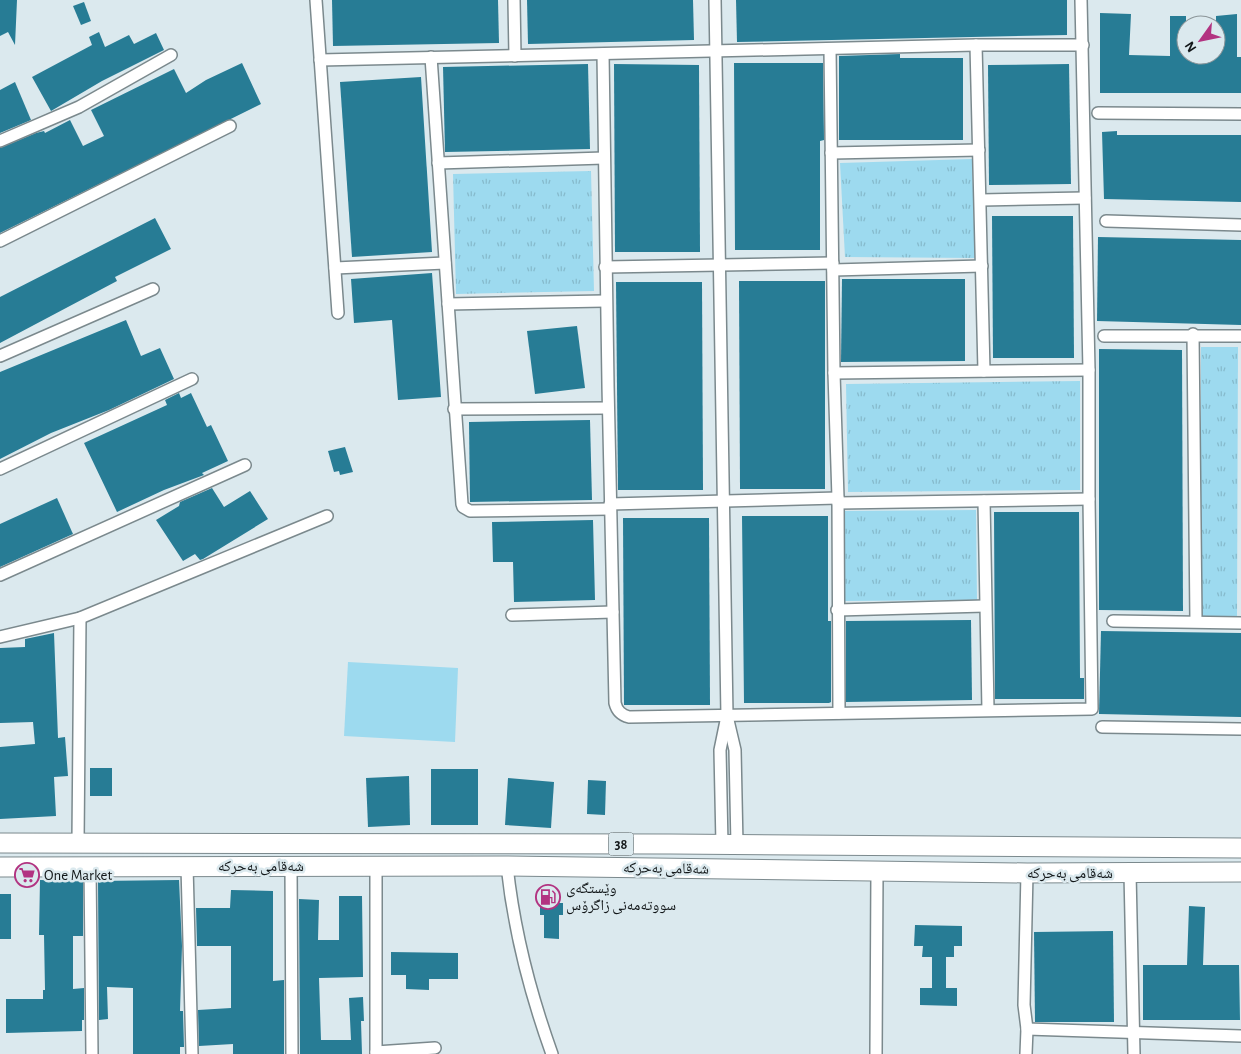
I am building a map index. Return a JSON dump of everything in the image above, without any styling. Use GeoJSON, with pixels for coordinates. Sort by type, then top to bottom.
{"type":"FeatureCollection","features":[{"type":"Feature","properties":{"kind":"main road","name":"شەقامی بەحرکە"},"geometry":{"type":"LineString","coordinates":[[0,843],[1241,848]]}},
{"type":"Feature","properties":{"kind":"main road"},"geometry":{"type":"LineString","coordinates":[[190,866],[194,844]]}},
{"type":"Feature","properties":{"kind":"main road"},"geometry":{"type":"LineString","coordinates":[[1138,873],[1146,847]]}},
{"type":"Feature","properties":{"kind":"main road"},"geometry":{"type":"LineString","coordinates":[[1193,847],[1193,872]]}},
{"type":"Feature","properties":{"kind":"main road","name":"شەقامی بەحرکە"},"geometry":{"type":"LineString","coordinates":[[0,867],[507,866],[877,872],[1241,872]]}},
{"type":"Feature","properties":{"kind":"street"},"geometry":{"type":"LineString","coordinates":[[316,0],[338,313]]}},
{"type":"Feature","properties":{"kind":"street"},"geometry":{"type":"LineString","coordinates":[[514,0],[515,56]]}},
{"type":"Feature","properties":{"kind":"street"},"geometry":{"type":"LineString","coordinates":[[715,0],[727,716],[735,750],[729,845]]}},
{"type":"Feature","properties":{"kind":"street"},"geometry":{"type":"LineString","coordinates":[[603,54],[605,301],[615,703],[618,711],[629,717],[1092,709],[1089,370],[1081,0]]}},
{"type":"Feature","properties":{"kind":"street"},"geometry":{"type":"LineString","coordinates":[[976,45],[984,371]]}},
{"type":"Feature","properties":{"kind":"street"},"geometry":{"type":"LineString","coordinates":[[320,60],[716,50],[1083,45]]}},
{"type":"Feature","properties":{"kind":"street"},"geometry":{"type":"LineString","coordinates":[[830,49],[834,373],[838,501],[837,610],[839,713]]}},
{"type":"Feature","properties":{"kind":"street"},"geometry":{"type":"LineString","coordinates":[[0,141],[79,107],[171,55]]}},
{"type":"Feature","properties":{"kind":"street"},"geometry":{"type":"LineString","coordinates":[[431,57],[461,500],[463,507],[467,510],[610,507],[723,500],[984,501],[1089,499]]}},
{"type":"Feature","properties":{"kind":"street"},"geometry":{"type":"LineString","coordinates":[[1098,113],[1241,114]]}},
{"type":"Feature","properties":{"kind":"street"},"geometry":{"type":"LineString","coordinates":[[0,242],[230,126]]}},
{"type":"Feature","properties":{"kind":"street"},"geometry":{"type":"LineString","coordinates":[[831,153],[979,150]]}},
{"type":"Feature","properties":{"kind":"street"},"geometry":{"type":"LineString","coordinates":[[438,162],[604,158]]}},
{"type":"Feature","properties":{"kind":"street"},"geometry":{"type":"LineString","coordinates":[[981,200],[1085,198]]}},
{"type":"Feature","properties":{"kind":"street"},"geometry":{"type":"LineString","coordinates":[[1106,221],[1241,225]]}},
{"type":"Feature","properties":{"kind":"street"},"geometry":{"type":"LineString","coordinates":[[335,268],[445,263]]}},
{"type":"Feature","properties":{"kind":"street"},"geometry":{"type":"LineString","coordinates":[[605,267],[982,266]]}},
{"type":"Feature","properties":{"kind":"street"},"geometry":{"type":"LineString","coordinates":[[0,356],[153,289]]}},
{"type":"Feature","properties":{"kind":"street"},"geometry":{"type":"LineString","coordinates":[[448,304],[605,301]]}},
{"type":"Feature","properties":{"kind":"street"},"geometry":{"type":"LineString","coordinates":[[1193,334],[1196,622]]}},
{"type":"Feature","properties":{"kind":"street"},"geometry":{"type":"LineString","coordinates":[[1104,336],[1193,334],[1241,336]]}},
{"type":"Feature","properties":{"kind":"street"},"geometry":{"type":"LineString","coordinates":[[834,373],[1089,370]]}},
{"type":"Feature","properties":{"kind":"street"},"geometry":{"type":"LineString","coordinates":[[0,469],[192,379]]}},
{"type":"Feature","properties":{"kind":"street"},"geometry":{"type":"LineString","coordinates":[[454,410],[608,408]]}},
{"type":"Feature","properties":{"kind":"street"},"geometry":{"type":"LineString","coordinates":[[0,575],[246,464]]}},
{"type":"Feature","properties":{"kind":"street"},"geometry":{"type":"LineString","coordinates":[[984,501],[988,710]]}},
{"type":"Feature","properties":{"kind":"street"},"geometry":{"type":"LineString","coordinates":[[1,634],[80,618],[327,516]]}},
{"type":"Feature","properties":{"kind":"street"},"geometry":{"type":"LineString","coordinates":[[837,610],[985,606]]}},
{"type":"Feature","properties":{"kind":"street"},"geometry":{"type":"LineString","coordinates":[[512,615],[613,612]]}},
{"type":"Feature","properties":{"kind":"street"},"geometry":{"type":"LineString","coordinates":[[78,842],[80,618]]}},
{"type":"Feature","properties":{"kind":"street"},"geometry":{"type":"LineString","coordinates":[[1113,622],[1241,623]]}},
{"type":"Feature","properties":{"kind":"street"},"geometry":{"type":"LineString","coordinates":[[1102,727],[1241,729]]}},
{"type":"Feature","properties":{"kind":"street"},"geometry":{"type":"LineString","coordinates":[[90,866],[92,1054]]}},
{"type":"Feature","properties":{"kind":"street"},"geometry":{"type":"LineString","coordinates":[[190,866],[192,1054]]}},
{"type":"Feature","properties":{"kind":"street"},"geometry":{"type":"LineString","coordinates":[[291,866],[292,1054]]}},
{"type":"Feature","properties":{"kind":"street"},"geometry":{"type":"LineString","coordinates":[[507,866],[522,960],[542,1028],[552,1054]]}},
{"type":"Feature","properties":{"kind":"street"},"geometry":{"type":"LineString","coordinates":[[376,867],[376,1053],[418,1052],[435,1048]]}},
{"type":"Feature","properties":{"kind":"street"},"geometry":{"type":"LineString","coordinates":[[876,1054],[877,872]]}},
{"type":"Feature","properties":{"kind":"street"},"geometry":{"type":"LineString","coordinates":[[1026,1054],[1027,1029],[1024,1005],[1027,873]]}},
{"type":"Feature","properties":{"kind":"street"},"geometry":{"type":"LineString","coordinates":[[1134,1054],[1138,873]]}},
{"type":"Feature","properties":{"kind":"street"},"geometry":{"type":"LineString","coordinates":[[1027,1029],[1241,1036]]}},
{"type":"Feature","properties":{"kind":"green space"},"geometry":{"type":"Polygon","coordinates":[[[972,159],[975,258],[845,257],[840,163],[972,159]]]}},
{"type":"Feature","properties":{"kind":"green space"},"geometry":{"type":"Polygon","coordinates":[[[591,171],[594,291],[456,294],[453,174],[591,171]]]}},
{"type":"Feature","properties":{"kind":"green space"},"geometry":{"type":"Polygon","coordinates":[[[1201,347],[1238,347],[1237,619],[1201,618],[1201,347]]]}},
{"type":"Feature","properties":{"kind":"green space"},"geometry":{"type":"Polygon","coordinates":[[[1080,381],[1080,490],[848,492],[846,384],[1080,381]]]}},
{"type":"Feature","properties":{"kind":"green space"},"geometry":{"type":"Polygon","coordinates":[[[976,510],[977,600],[845,601],[844,511],[976,510]]]}},
{"type":"Feature","properties":{"kind":"green space"},"geometry":{"type":"Polygon","coordinates":[[[348,662],[458,668],[455,742],[344,736],[348,662]]]}},
{"type":"Feature","properties":{"kind":"building"},"geometry":{"type":"Polygon","coordinates":[[[0,0],[17,0],[15,45],[8,32],[0,36],[0,0]]]}},
{"type":"Feature","properties":{"kind":"building"},"geometry":{"type":"Polygon","coordinates":[[[332,0],[498,0],[499,43],[333,46],[332,0]]]}},
{"type":"Feature","properties":{"kind":"building"},"geometry":{"type":"Polygon","coordinates":[[[527,0],[693,0],[694,40],[528,44],[527,0]]]}},
{"type":"Feature","properties":{"kind":"building"},"geometry":{"type":"Polygon","coordinates":[[[736,0],[1067,0],[1067,35],[737,42],[736,0]]]}},
{"type":"Feature","properties":{"kind":"building"},"geometry":{"type":"Polygon","coordinates":[[[84,2],[91,21],[81,25],[73,6],[84,2]]]}},
{"type":"Feature","properties":{"kind":"building"},"geometry":{"type":"Polygon","coordinates":[[[1100,13],[1131,14],[1129,55],[1170,56],[1170,16],[1176,16],[1176,65],[1226,65],[1226,15],[1237,14],[1237,57],[1241,57],[1241,93],[1100,93],[1100,13]]]}},
{"type":"Feature","properties":{"kind":"building"},"geometry":{"type":"Polygon","coordinates":[[[99,32],[105,47],[129,35],[134,44],[156,33],[164,50],[102,81],[51,111],[32,77],[92,45],[89,37],[99,32]]]}},
{"type":"Feature","properties":{"kind":"building"},"geometry":{"type":"Polygon","coordinates":[[[900,54],[900,58],[963,58],[963,140],[839,140],[839,56],[900,54]]]}},
{"type":"Feature","properties":{"kind":"building"},"geometry":{"type":"Polygon","coordinates":[[[242,63],[261,104],[0,233],[0,148],[36,133],[44,131],[45,133],[70,120],[83,146],[104,136],[91,110],[174,69],[186,93],[206,80],[242,63]]]}},
{"type":"Feature","properties":{"kind":"building"},"geometry":{"type":"Polygon","coordinates":[[[734,63],[823,63],[824,140],[820,141],[820,250],[735,250],[734,63]]]}},
{"type":"Feature","properties":{"kind":"building"},"geometry":{"type":"Polygon","coordinates":[[[588,64],[590,149],[445,152],[443,67],[588,64]]]}},
{"type":"Feature","properties":{"kind":"building"},"geometry":{"type":"Polygon","coordinates":[[[614,64],[699,65],[700,252],[615,252],[614,64]]]}},
{"type":"Feature","properties":{"kind":"building"},"geometry":{"type":"Polygon","coordinates":[[[1069,64],[1071,184],[989,185],[988,65],[1069,64]]]}},
{"type":"Feature","properties":{"kind":"building"},"geometry":{"type":"Polygon","coordinates":[[[421,77],[432,252],[352,257],[340,82],[421,77]]]}},
{"type":"Feature","properties":{"kind":"building"},"geometry":{"type":"Polygon","coordinates":[[[15,82],[31,120],[0,133],[0,90],[15,82]]]}},
{"type":"Feature","properties":{"kind":"building"},"geometry":{"type":"Polygon","coordinates":[[[1117,131],[1117,135],[1241,135],[1241,202],[1104,199],[1102,132],[1117,131]]]}},
{"type":"Feature","properties":{"kind":"building"},"geometry":{"type":"Polygon","coordinates":[[[992,216],[1073,216],[1074,358],[993,358],[992,216]]]}},
{"type":"Feature","properties":{"kind":"building"},"geometry":{"type":"Polygon","coordinates":[[[155,218],[171,249],[115,277],[117,281],[0,343],[0,297],[155,218]]]}},
{"type":"Feature","properties":{"kind":"building"},"geometry":{"type":"Polygon","coordinates":[[[1098,237],[1241,240],[1241,325],[1097,321],[1098,237]]]}},
{"type":"Feature","properties":{"kind":"building"},"geometry":{"type":"Polygon","coordinates":[[[432,273],[441,397],[398,400],[392,320],[354,323],[351,279],[432,273]]]}},
{"type":"Feature","properties":{"kind":"building"},"geometry":{"type":"Polygon","coordinates":[[[842,279],[965,279],[965,361],[841,362],[842,279]]]}},
{"type":"Feature","properties":{"kind":"building"},"geometry":{"type":"Polygon","coordinates":[[[739,281],[825,281],[825,489],[740,489],[739,281]]]}},
{"type":"Feature","properties":{"kind":"building"},"geometry":{"type":"Polygon","coordinates":[[[616,282],[702,282],[703,490],[618,490],[616,282]]]}},
{"type":"Feature","properties":{"kind":"building"},"geometry":{"type":"Polygon","coordinates":[[[126,320],[141,356],[160,348],[174,379],[109,410],[51,433],[0,459],[0,372],[126,320]]]}},
{"type":"Feature","properties":{"kind":"building"},"geometry":{"type":"Polygon","coordinates":[[[577,326],[585,388],[535,394],[527,331],[577,326]]]}},
{"type":"Feature","properties":{"kind":"building"},"geometry":{"type":"Polygon","coordinates":[[[1099,349],[1182,350],[1183,611],[1099,610],[1099,349]]]}},
{"type":"Feature","properties":{"kind":"building"},"geometry":{"type":"Polygon","coordinates":[[[179,393],[181,398],[191,393],[207,427],[211,425],[228,461],[202,473],[204,475],[164,490],[117,512],[84,443],[167,405],[165,400],[179,393]]]}},
{"type":"Feature","properties":{"kind":"building"},"geometry":{"type":"Polygon","coordinates":[[[590,420],[592,500],[470,502],[469,422],[590,420]]]}},
{"type":"Feature","properties":{"kind":"building"},"geometry":{"type":"Polygon","coordinates":[[[345,447],[353,472],[340,475],[339,471],[334,472],[328,451],[345,447]]]}},
{"type":"Feature","properties":{"kind":"building"},"geometry":{"type":"Polygon","coordinates":[[[212,488],[224,507],[250,491],[268,519],[203,559],[200,560],[195,554],[183,561],[156,520],[179,506],[180,502],[212,488]]]}},
{"type":"Feature","properties":{"kind":"building"},"geometry":{"type":"Polygon","coordinates":[[[57,498],[73,534],[0,567],[0,524],[57,498]]]}},
{"type":"Feature","properties":{"kind":"building"},"geometry":{"type":"Polygon","coordinates":[[[994,512],[1079,512],[1080,678],[1084,678],[1084,699],[995,699],[994,512]]]}},
{"type":"Feature","properties":{"kind":"building"},"geometry":{"type":"Polygon","coordinates":[[[742,516],[828,516],[828,621],[831,621],[831,702],[829,703],[744,703],[742,516]]]}},
{"type":"Feature","properties":{"kind":"building"},"geometry":{"type":"Polygon","coordinates":[[[623,518],[709,518],[710,705],[624,705],[623,518]]]}},
{"type":"Feature","properties":{"kind":"building"},"geometry":{"type":"Polygon","coordinates":[[[593,520],[595,600],[514,602],[513,562],[493,562],[492,522],[593,520]]]}},
{"type":"Feature","properties":{"kind":"building"},"geometry":{"type":"Polygon","coordinates":[[[971,620],[972,700],[846,702],[846,621],[971,620]]]}},
{"type":"Feature","properties":{"kind":"building"},"geometry":{"type":"Polygon","coordinates":[[[1101,631],[1241,633],[1241,717],[1099,714],[1101,631]]]}},
{"type":"Feature","properties":{"kind":"building"},"geometry":{"type":"Polygon","coordinates":[[[54,633],[58,738],[65,737],[68,776],[54,777],[56,816],[0,819],[0,747],[35,744],[33,722],[0,723],[0,648],[25,647],[25,639],[54,633]]]}},
{"type":"Feature","properties":{"kind":"building"},"geometry":{"type":"Polygon","coordinates":[[[90,768],[112,768],[112,796],[90,796],[90,768]]]}},
{"type":"Feature","properties":{"kind":"building"},"geometry":{"type":"Polygon","coordinates":[[[431,769],[478,769],[478,825],[431,825],[431,769]]]}},
{"type":"Feature","properties":{"kind":"building"},"geometry":{"type":"Polygon","coordinates":[[[409,776],[410,825],[368,827],[366,778],[409,776]]]}},
{"type":"Feature","properties":{"kind":"building"},"geometry":{"type":"Polygon","coordinates":[[[508,778],[554,782],[551,828],[505,825],[508,778]]]}},
{"type":"Feature","properties":{"kind":"building"},"geometry":{"type":"Polygon","coordinates":[[[588,780],[606,781],[605,815],[587,814],[588,780]]]}},
{"type":"Feature","properties":{"kind":"building"},"geometry":{"type":"Polygon","coordinates":[[[40,880],[83,881],[83,936],[73,936],[73,989],[84,988],[82,1031],[6,1033],[6,999],[43,999],[43,990],[45,990],[44,935],[39,935],[40,880]]]}},
{"type":"Feature","properties":{"kind":"building"},"geometry":{"type":"Polygon","coordinates":[[[179,880],[182,946],[180,1011],[183,1011],[184,1047],[180,1047],[180,1054],[133,1054],[133,988],[107,987],[108,1019],[99,1020],[98,881],[179,880]]]}},
{"type":"Feature","properties":{"kind":"building"},"geometry":{"type":"Polygon","coordinates":[[[231,890],[273,891],[273,981],[284,980],[284,1054],[233,1054],[233,1044],[199,1046],[198,1010],[231,1008],[231,946],[197,946],[196,908],[230,908],[231,890]]]}},
{"type":"Feature","properties":{"kind":"building"},"geometry":{"type":"Polygon","coordinates":[[[0,894],[11,894],[11,939],[0,939],[0,894]]]}},
{"type":"Feature","properties":{"kind":"building"},"geometry":{"type":"Polygon","coordinates":[[[339,896],[362,896],[363,977],[319,978],[321,1040],[351,1040],[349,998],[363,997],[364,1021],[361,1021],[362,1054],[300,1054],[299,899],[319,900],[318,940],[339,940],[339,896]]]}},
{"type":"Feature","properties":{"kind":"building"},"geometry":{"type":"Polygon","coordinates":[[[540,903],[563,903],[563,915],[559,915],[559,939],[544,938],[544,915],[540,915],[540,903]]]}},
{"type":"Feature","properties":{"kind":"building"},"geometry":{"type":"Polygon","coordinates":[[[1189,906],[1205,907],[1203,965],[1239,965],[1240,1020],[1143,1020],[1143,965],[1187,965],[1189,906]]]}},
{"type":"Feature","properties":{"kind":"building"},"geometry":{"type":"Polygon","coordinates":[[[915,925],[962,926],[962,946],[954,946],[954,957],[946,957],[946,988],[957,988],[957,1006],[920,1005],[920,988],[932,988],[932,957],[922,957],[923,946],[914,946],[915,925]]]}},
{"type":"Feature","properties":{"kind":"building"},"geometry":{"type":"Polygon","coordinates":[[[1113,931],[1114,1022],[1035,1022],[1034,932],[1113,931]]]}},
{"type":"Feature","properties":{"kind":"building"},"geometry":{"type":"Polygon","coordinates":[[[391,952],[458,953],[458,979],[429,979],[429,990],[406,989],[406,975],[391,975],[391,952]]]}},
{"type":"Feature","properties":{"kind":"place","name":"One Market"},"geometry":{"type":"Point","coordinates":[27,875]}},
{"type":"Feature","properties":{"kind":"place","name":"وێستگەی سووتەمەنی زاگرۆس"},"geometry":{"type":"Point","coordinates":[548,897]}}]}
